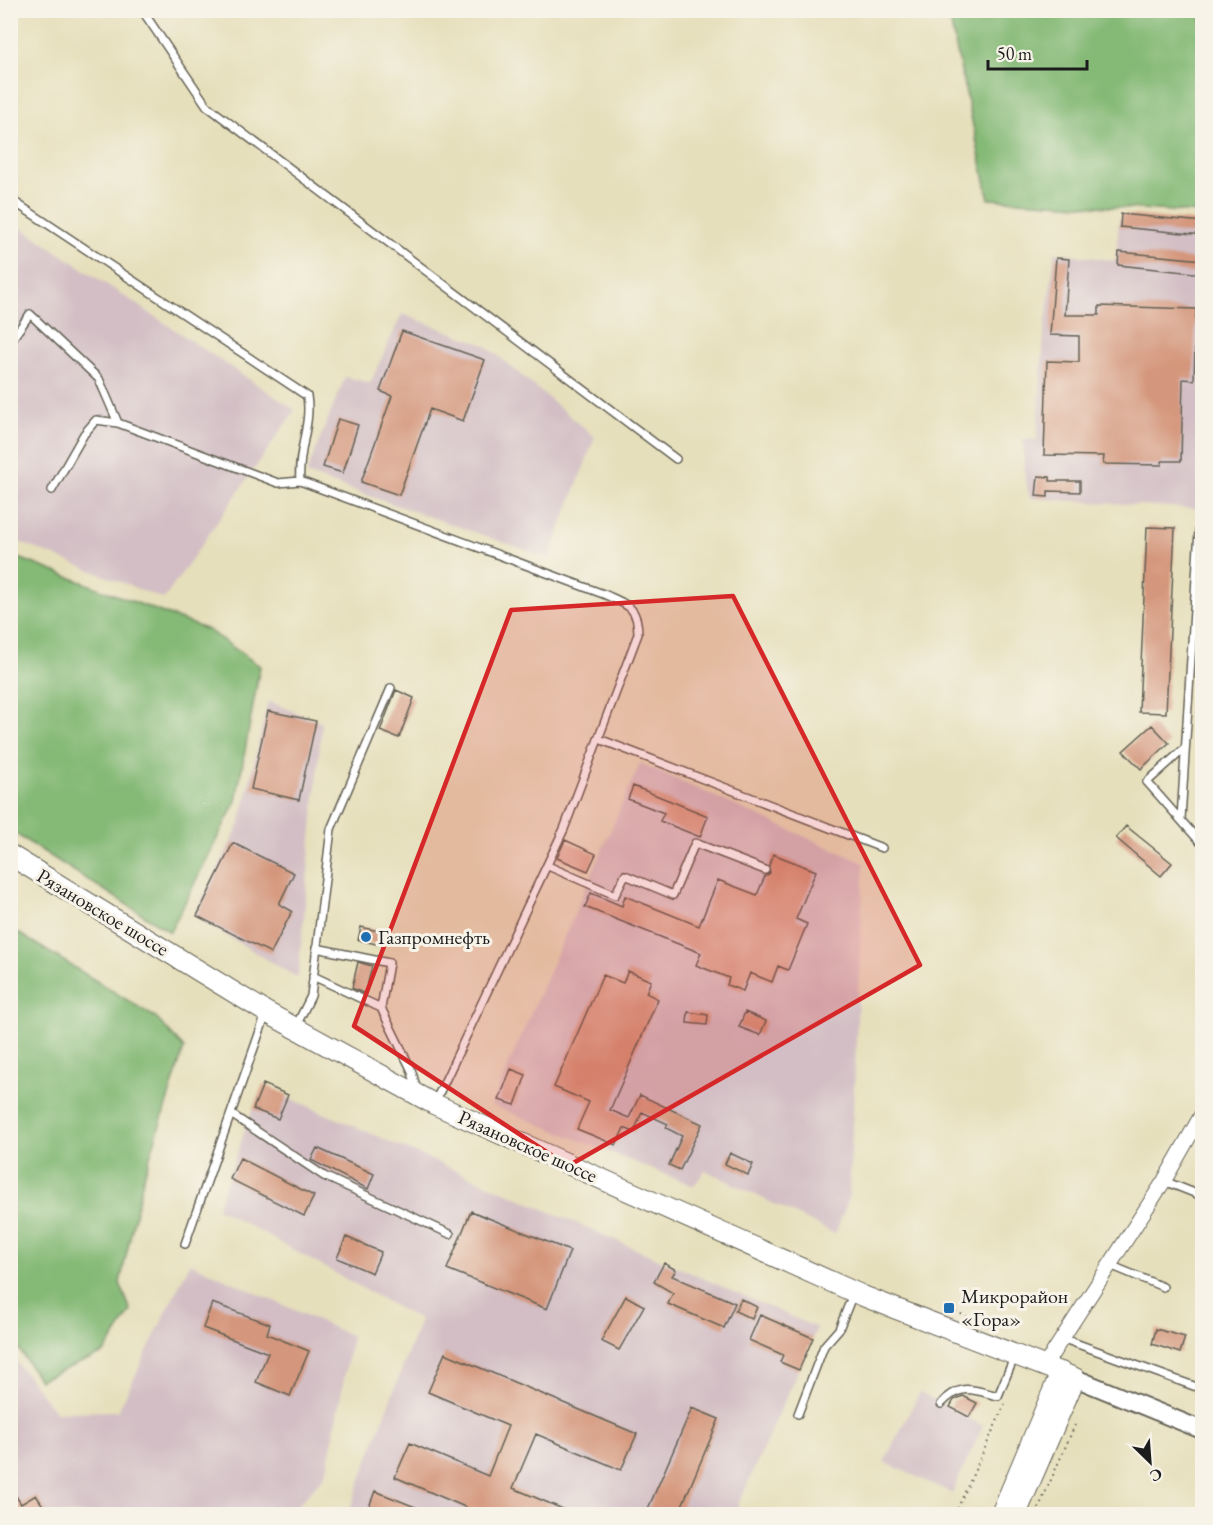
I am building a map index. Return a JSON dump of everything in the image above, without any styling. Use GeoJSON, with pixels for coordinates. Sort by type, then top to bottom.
{"type":"FeatureCollection","features":[{"type":"Feature","properties":{"kind":"main road","name":"Рязановское шоссе"},"geometry":{"type":"LineString","coordinates":[[10,855],[266,1012],[427,1100],[854,1292],[1060,1372]]}},
{"type":"Feature","properties":{"kind":"main road"},"geometry":{"type":"LineString","coordinates":[[1001,1515],[1060,1372]]}},
{"type":"Feature","properties":{"kind":"main road"},"geometry":{"type":"LineString","coordinates":[[1016,1515],[1060,1372]]}},
{"type":"Feature","properties":{"kind":"street"},"geometry":{"type":"LineString","coordinates":[[1203,1114],[1064,1339],[1060,1372],[1203,1430]]}},
{"type":"Feature","properties":{"kind":"lane"},"geometry":{"type":"LineString","coordinates":[[142,10],[207,106],[676,459]]}},
{"type":"Feature","properties":{"kind":"lane"},"geometry":{"type":"LineString","coordinates":[[10,198],[307,396],[309,408],[298,464],[300,481]]}},
{"type":"Feature","properties":{"kind":"lane"},"geometry":{"type":"LineString","coordinates":[[10,342],[30,314],[99,379],[118,423]]}},
{"type":"Feature","properties":{"kind":"lane"},"geometry":{"type":"LineString","coordinates":[[52,490],[84,434],[96,420],[118,423],[278,483],[300,481],[629,605],[638,619],[638,634],[548,866],[427,1100]]}},
{"type":"Feature","properties":{"kind":"lane"},"geometry":{"type":"LineString","coordinates":[[1181,819],[1200,530]]}},
{"type":"Feature","properties":{"kind":"lane"},"geometry":{"type":"LineString","coordinates":[[295,1028],[311,996],[331,829],[390,688]]}},
{"type":"Feature","properties":{"kind":"lane"},"geometry":{"type":"LineString","coordinates":[[599,739],[882,848]]}},
{"type":"Feature","properties":{"kind":"lane"},"geometry":{"type":"LineString","coordinates":[[1185,748],[1147,782],[1203,844]]}},
{"type":"Feature","properties":{"kind":"lane"},"geometry":{"type":"LineString","coordinates":[[548,866],[615,895],[625,874],[673,895],[696,843],[765,870]]}},
{"type":"Feature","properties":{"kind":"lane"},"geometry":{"type":"LineString","coordinates":[[316,948],[389,963],[381,1008],[427,1100]]}},
{"type":"Feature","properties":{"kind":"lane"},"geometry":{"type":"LineString","coordinates":[[313,976],[381,1008]]}},
{"type":"Feature","properties":{"kind":"lane"},"geometry":{"type":"LineString","coordinates":[[185,1244],[266,1012]]}},
{"type":"Feature","properties":{"kind":"lane"},"geometry":{"type":"LineString","coordinates":[[231,1114],[324,1176],[450,1234]]}},
{"type":"Feature","properties":{"kind":"lane"},"geometry":{"type":"LineString","coordinates":[[1164,1180],[1203,1196]]}},
{"type":"Feature","properties":{"kind":"lane"},"geometry":{"type":"LineString","coordinates":[[1110,1265],[1163,1287]]}},
{"type":"Feature","properties":{"kind":"lane"},"geometry":{"type":"LineString","coordinates":[[798,1414],[824,1346],[839,1329],[854,1292]]}},
{"type":"Feature","properties":{"kind":"lane"},"geometry":{"type":"LineString","coordinates":[[1064,1339],[1203,1389]]}},
{"type":"Feature","properties":{"kind":"lane"},"geometry":{"type":"LineString","coordinates":[[941,1404],[951,1392],[970,1388],[999,1396],[1016,1354]]}},
{"type":"Feature","properties":{"kind":"path"},"geometry":{"type":"LineString","coordinates":[[944,1307],[997,1329]]}},
{"type":"Feature","properties":{"kind":"path"},"geometry":{"type":"LineString","coordinates":[[955,1515],[1008,1396]]}},
{"type":"Feature","properties":{"kind":"path"},"geometry":{"type":"LineString","coordinates":[[1036,1515],[1075,1425]]}},
{"type":"Feature","properties":{"kind":"highlighted area"},"geometry":{"type":"Polygon","coordinates":[[[733,596],[920,965],[568,1166],[354,1026],[511,610],[733,596]]]}},
{"type":"Feature","properties":{"kind":"shaded area"},"geometry":{"type":"Polygon","coordinates":[[[1119,219],[1202,225],[1201,509],[1030,498],[1025,478],[1023,439],[1037,440],[1044,336],[1055,252],[1116,261],[1119,219]]]}},
{"type":"Feature","properties":{"kind":"shaded area"},"geometry":{"type":"Polygon","coordinates":[[[10,220],[295,410],[164,599],[11,539],[10,220]]]}},
{"type":"Feature","properties":{"kind":"shaded area"},"geometry":{"type":"Polygon","coordinates":[[[402,314],[485,345],[595,437],[549,558],[306,474],[345,377],[370,383],[402,314]]]}},
{"type":"Feature","properties":{"kind":"shaded area"},"geometry":{"type":"Polygon","coordinates":[[[268,701],[322,723],[298,978],[194,916],[240,824],[268,701]]]}},
{"type":"Feature","properties":{"kind":"shaded area"},"geometry":{"type":"Polygon","coordinates":[[[640,763],[864,863],[849,1198],[835,1234],[705,1170],[694,1186],[491,1105],[640,763]]]}},
{"type":"Feature","properties":{"kind":"shaded area"},"geometry":{"type":"Polygon","coordinates":[[[264,1087],[817,1328],[734,1514],[348,1514],[420,1320],[217,1208],[253,1109],[264,1087]]]}},
{"type":"Feature","properties":{"kind":"shaded area"},"geometry":{"type":"Polygon","coordinates":[[[190,1263],[352,1336],[326,1474],[290,1514],[11,1514],[10,1354],[56,1412],[118,1411],[190,1263]]]}},
{"type":"Feature","properties":{"kind":"shaded area"},"geometry":{"type":"Polygon","coordinates":[[[920,1392],[983,1426],[952,1493],[884,1462],[920,1392]]]}},
{"type":"Feature","properties":{"kind":"green space"},"geometry":{"type":"Polygon","coordinates":[[[948,11],[1202,11],[1202,213],[989,199],[948,11]]]}},
{"type":"Feature","properties":{"kind":"green space"},"geometry":{"type":"Polygon","coordinates":[[[11,555],[208,630],[260,666],[236,801],[170,932],[11,831],[11,555]]]}},
{"type":"Feature","properties":{"kind":"green space"},"geometry":{"type":"Polygon","coordinates":[[[10,928],[155,1017],[184,1048],[143,1179],[120,1283],[131,1311],[104,1353],[39,1380],[11,1337],[10,928]]]}},
{"type":"Feature","properties":{"kind":"building"},"geometry":{"type":"Polygon","coordinates":[[[1121,214],[1203,222],[1203,235],[1120,227],[1121,214]]]}},
{"type":"Feature","properties":{"kind":"building"},"geometry":{"type":"Polygon","coordinates":[[[1119,252],[1203,260],[1203,274],[1118,265],[1119,252]]]}},
{"type":"Feature","properties":{"kind":"building"},"geometry":{"type":"Polygon","coordinates":[[[1056,258],[1069,259],[1065,315],[1099,315],[1099,306],[1196,309],[1194,380],[1183,379],[1181,461],[1162,461],[1162,465],[1103,464],[1104,456],[1044,455],[1047,361],[1079,362],[1079,336],[1050,335],[1056,258]]]}},
{"type":"Feature","properties":{"kind":"building"},"geometry":{"type":"Polygon","coordinates":[[[402,331],[485,360],[463,421],[430,409],[399,495],[361,482],[392,396],[380,391],[402,331]]]}},
{"type":"Feature","properties":{"kind":"building"},"geometry":{"type":"Polygon","coordinates":[[[338,419],[358,425],[343,473],[323,467],[338,419]]]}},
{"type":"Feature","properties":{"kind":"building"},"geometry":{"type":"Polygon","coordinates":[[[1038,476],[1050,477],[1050,481],[1080,481],[1080,492],[1048,491],[1048,497],[1036,496],[1038,476]]]}},
{"type":"Feature","properties":{"kind":"building"},"geometry":{"type":"Polygon","coordinates":[[[1147,527],[1175,528],[1166,713],[1139,712],[1147,527]]]}},
{"type":"Feature","properties":{"kind":"building"},"geometry":{"type":"Polygon","coordinates":[[[396,690],[414,698],[399,738],[380,731],[396,690]]]}},
{"type":"Feature","properties":{"kind":"building"},"geometry":{"type":"Polygon","coordinates":[[[268,711],[316,721],[299,800],[251,789],[268,711]]]}},
{"type":"Feature","properties":{"kind":"building"},"geometry":{"type":"Polygon","coordinates":[[[1152,725],[1169,743],[1141,769],[1123,751],[1152,725]]]}},
{"type":"Feature","properties":{"kind":"building"},"geometry":{"type":"Polygon","coordinates":[[[633,786],[708,816],[700,837],[660,821],[664,813],[628,799],[633,786]]]}},
{"type":"Feature","properties":{"kind":"building"},"geometry":{"type":"Polygon","coordinates":[[[1126,826],[1172,863],[1161,876],[1116,838],[1126,826]]]}},
{"type":"Feature","properties":{"kind":"building"},"geometry":{"type":"Polygon","coordinates":[[[565,840],[596,854],[588,871],[557,858],[565,840]]]}},
{"type":"Feature","properties":{"kind":"building"},"geometry":{"type":"Polygon","coordinates":[[[233,843],[294,873],[279,904],[292,911],[271,953],[197,916],[233,843]]]}},
{"type":"Feature","properties":{"kind":"building"},"geometry":{"type":"Polygon","coordinates":[[[773,854],[816,871],[796,919],[807,924],[788,970],[778,966],[772,982],[750,973],[743,991],[727,985],[729,978],[696,965],[701,953],[585,907],[591,893],[622,906],[625,896],[699,926],[718,880],[757,895],[765,876],[770,873],[769,866],[773,854]]]}},
{"type":"Feature","properties":{"kind":"building"},"geometry":{"type":"Polygon","coordinates":[[[361,927],[383,932],[381,945],[358,940],[361,927]]]}},
{"type":"Feature","properties":{"kind":"building"},"geometry":{"type":"Polygon","coordinates":[[[358,962],[372,966],[365,994],[352,988],[358,962]]]}},
{"type":"Feature","properties":{"kind":"building"},"geometry":{"type":"Polygon","coordinates":[[[628,971],[651,981],[646,993],[658,999],[610,1110],[629,1118],[640,1095],[702,1124],[680,1170],[669,1165],[682,1136],[666,1128],[668,1124],[642,1112],[634,1132],[624,1128],[616,1145],[577,1129],[589,1102],[554,1087],[603,975],[623,983],[628,971]]]}},
{"type":"Feature","properties":{"kind":"building"},"geometry":{"type":"Polygon","coordinates":[[[688,1012],[708,1015],[707,1025],[687,1023],[688,1012]]]}},
{"type":"Feature","properties":{"kind":"building"},"geometry":{"type":"Polygon","coordinates":[[[745,1012],[766,1021],[760,1035],[739,1027],[745,1012]]]}},
{"type":"Feature","properties":{"kind":"building"},"geometry":{"type":"Polygon","coordinates":[[[511,1069],[526,1075],[515,1105],[499,1100],[511,1069]]]}},
{"type":"Feature","properties":{"kind":"building"},"geometry":{"type":"Polygon","coordinates":[[[263,1084],[288,1095],[278,1119],[253,1109],[263,1084]]]}},
{"type":"Feature","properties":{"kind":"building"},"geometry":{"type":"Polygon","coordinates":[[[317,1148],[374,1174],[368,1189],[311,1160],[317,1148]]]}},
{"type":"Feature","properties":{"kind":"building"},"geometry":{"type":"Polygon","coordinates":[[[730,1153],[753,1164],[748,1175],[725,1164],[730,1153]]]}},
{"type":"Feature","properties":{"kind":"building"},"geometry":{"type":"Polygon","coordinates":[[[240,1158],[314,1196],[304,1216],[230,1179],[240,1158]]]}},
{"type":"Feature","properties":{"kind":"building"},"geometry":{"type":"Polygon","coordinates":[[[471,1211],[570,1251],[547,1309],[447,1269],[471,1211]]]}},
{"type":"Feature","properties":{"kind":"building"},"geometry":{"type":"Polygon","coordinates":[[[346,1237],[381,1252],[372,1273],[337,1258],[346,1237]]]}},
{"type":"Feature","properties":{"kind":"building"},"geometry":{"type":"Polygon","coordinates":[[[664,1263],[676,1270],[672,1276],[735,1303],[724,1328],[668,1304],[673,1293],[654,1282],[664,1263]]]}},
{"type":"Feature","properties":{"kind":"building"},"geometry":{"type":"Polygon","coordinates":[[[626,1296],[644,1306],[619,1350],[601,1341],[626,1296]]]}},
{"type":"Feature","properties":{"kind":"building"},"geometry":{"type":"Polygon","coordinates":[[[741,1299],[757,1307],[752,1319],[735,1311],[741,1299]]]}},
{"type":"Feature","properties":{"kind":"building"},"geometry":{"type":"Polygon","coordinates":[[[212,1303],[270,1324],[267,1334],[309,1351],[290,1396],[256,1382],[268,1353],[203,1328],[212,1303]]]}},
{"type":"Feature","properties":{"kind":"building"},"geometry":{"type":"Polygon","coordinates":[[[760,1315],[813,1338],[799,1370],[780,1362],[783,1355],[749,1340],[760,1315]]]}},
{"type":"Feature","properties":{"kind":"building"},"geometry":{"type":"Polygon","coordinates":[[[1156,1329],[1185,1337],[1180,1353],[1152,1344],[1156,1329]]]}},
{"type":"Feature","properties":{"kind":"building"},"geometry":{"type":"Polygon","coordinates":[[[445,1353],[637,1434],[621,1470],[536,1434],[513,1488],[577,1515],[462,1515],[465,1507],[395,1477],[410,1443],[488,1476],[508,1426],[428,1392],[445,1353]]]}},
{"type":"Feature","properties":{"kind":"building"},"geometry":{"type":"Polygon","coordinates":[[[963,1396],[977,1403],[969,1417],[950,1407],[954,1400],[963,1396]]]}},
{"type":"Feature","properties":{"kind":"building"},"geometry":{"type":"Polygon","coordinates":[[[692,1408],[719,1419],[678,1515],[654,1515],[647,1511],[692,1408]]]}},
{"type":"Feature","properties":{"kind":"building"},"geometry":{"type":"Polygon","coordinates":[[[10,1487],[21,1504],[36,1495],[49,1515],[10,1515],[10,1487]]]}},
{"type":"Feature","properties":{"kind":"building"},"geometry":{"type":"Polygon","coordinates":[[[375,1491],[433,1514],[433,1515],[366,1515],[375,1491]]]}},
{"type":"Feature","properties":{"kind":"place","name":"Газпромнефть"},"geometry":{"type":"Point","coordinates":[366,937]}},
{"type":"Feature","properties":{"kind":"place","name":"Микрорайон «Гора»"},"geometry":{"type":"Point","coordinates":[949,1308]}}]}
